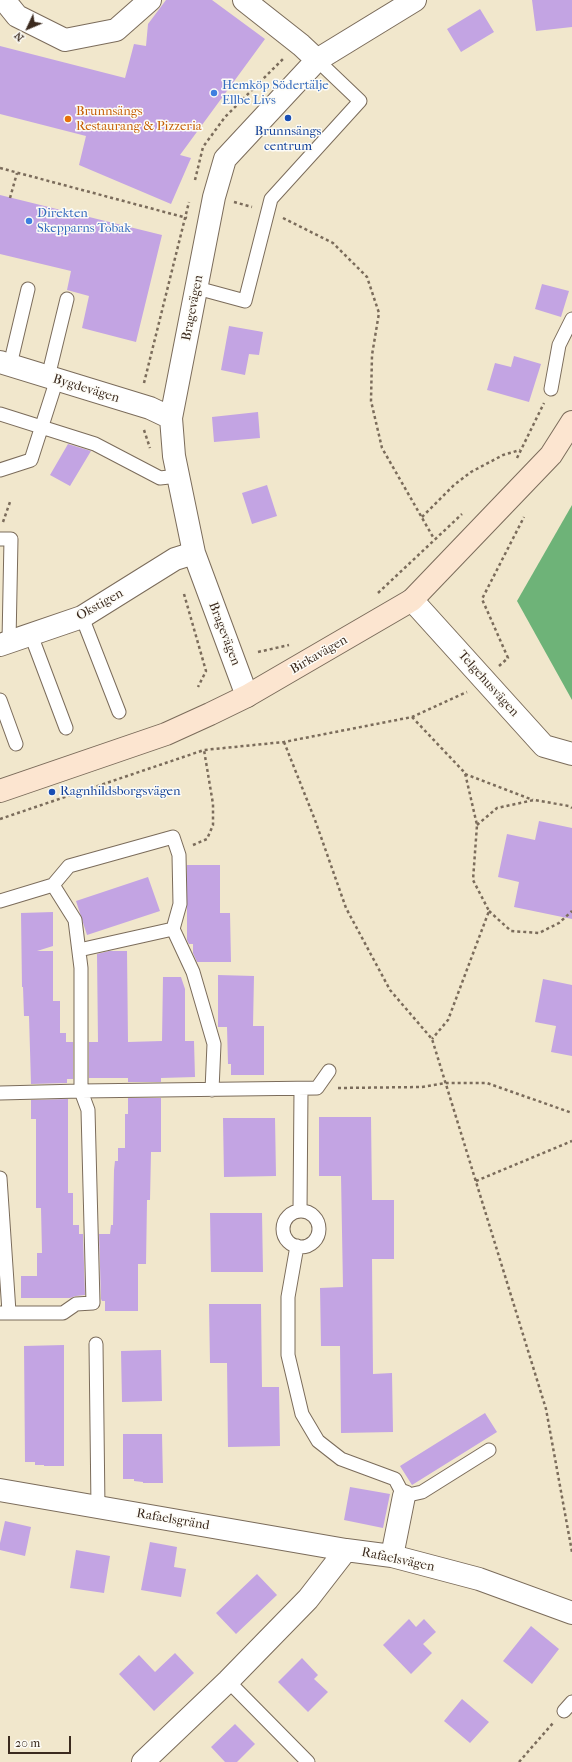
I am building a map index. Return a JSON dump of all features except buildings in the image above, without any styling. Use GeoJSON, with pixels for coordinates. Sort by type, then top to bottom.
{"type":"FeatureCollection","features":[{"type":"Feature","properties":{"kind":"street"},"geometry":{"type":"LineString","coordinates":[[4,0],[17,16],[66,40],[116,30],[150,0]]}},
{"type":"Feature","properties":{"kind":"street"},"geometry":{"type":"LineString","coordinates":[[244,0],[301,45],[317,60]]}},
{"type":"Feature","properties":{"kind":"street","name":"Bragevägen"},"geometry":{"type":"LineString","coordinates":[[247,696],[184,556],[178,476],[174,456],[171,418],[214,197],[225,159],[317,60],[415,0]]}},
{"type":"Feature","properties":{"kind":"street","name":"Bygdevägen"},"geometry":{"type":"LineString","coordinates":[[5,363],[150,408],[171,418]]}},
{"type":"Feature","properties":{"kind":"street","name":"Birkavägen"},"geometry":{"type":"LineString","coordinates":[[0,791],[166,734],[247,696],[412,600],[551,455],[572,422]]}},
{"type":"Feature","properties":{"kind":"street","name":"Okstigen"},"geometry":{"type":"LineString","coordinates":[[4,643],[82,617],[184,556]]}},
{"type":"Feature","properties":{"kind":"street","name":"Telgehusvägen"},"geometry":{"type":"LineString","coordinates":[[412,600],[544,746],[572,754]]}},
{"type":"Feature","properties":{"kind":"street","name":"Rafaelsgränd"},"geometry":{"type":"LineString","coordinates":[[0,1490],[346,1550]]}},
{"type":"Feature","properties":{"kind":"street"},"geometry":{"type":"LineString","coordinates":[[392,1556],[404,1496]]}},
{"type":"Feature","properties":{"kind":"street","name":"Rafaelsvägen"},"geometry":{"type":"LineString","coordinates":[[143,1762],[228,1681],[308,1599],[346,1550],[392,1556],[479,1579],[572,1613]]}},
{"type":"Feature","properties":{"kind":"lane"},"geometry":{"type":"LineString","coordinates":[[196,288],[245,301],[271,199],[360,101],[317,60]]}},
{"type":"Feature","properties":{"kind":"lane"},"geometry":{"type":"LineString","coordinates":[[5,363],[28,289]]}},
{"type":"Feature","properties":{"kind":"lane"},"geometry":{"type":"LineString","coordinates":[[0,470],[31,460],[42,426],[67,299]]}},
{"type":"Feature","properties":{"kind":"lane"},"geometry":{"type":"LineString","coordinates":[[551,389],[559,345],[572,319]]}},
{"type":"Feature","properties":{"kind":"lane"},"geometry":{"type":"LineString","coordinates":[[0,414],[42,426],[95,444],[160,478],[178,476]]}},
{"type":"Feature","properties":{"kind":"lane"},"geometry":{"type":"LineString","coordinates":[[1,532],[11,539],[4,643]]}},
{"type":"Feature","properties":{"kind":"lane"},"geometry":{"type":"LineString","coordinates":[[82,617],[119,712]]}},
{"type":"Feature","properties":{"kind":"lane"},"geometry":{"type":"LineString","coordinates":[[30,635],[66,728]]}},
{"type":"Feature","properties":{"kind":"lane"},"geometry":{"type":"LineString","coordinates":[[0,700],[16,744]]}},
{"type":"Feature","properties":{"kind":"lane"},"geometry":{"type":"LineString","coordinates":[[0,901],[53,885],[69,866],[173,837],[178,851],[180,904],[173,929],[193,972],[214,1044],[212,1090]]}},
{"type":"Feature","properties":{"kind":"lane"},"geometry":{"type":"LineString","coordinates":[[0,1178],[4,1312],[63,1313],[76,1304],[93,1302],[88,1110],[81,1090],[81,968],[75,920],[53,885]]}},
{"type":"Feature","properties":{"kind":"lane"},"geometry":{"type":"LineString","coordinates":[[78,950],[173,929]]}},
{"type":"Feature","properties":{"kind":"lane"},"geometry":{"type":"LineString","coordinates":[[0,1093],[81,1090],[301,1090],[317,1088],[329,1071]]}},
{"type":"Feature","properties":{"kind":"lane"},"geometry":{"type":"LineString","coordinates":[[300,1211],[301,1090]]}},
{"type":"Feature","properties":{"kind":"lane"},"geometry":{"type":"LineString","coordinates":[[300,1211],[315,1216],[320,1230],[314,1243],[301,1248],[288,1242],[282,1229],[288,1216],[300,1211]]}},
{"type":"Feature","properties":{"kind":"lane"},"geometry":{"type":"LineString","coordinates":[[297,1246],[288,1297],[288,1355],[302,1414],[318,1441],[342,1458],[395,1479],[404,1496],[422,1492],[490,1450]]}},
{"type":"Feature","properties":{"kind":"lane"},"geometry":{"type":"LineString","coordinates":[[96,1344],[98,1508]]}},
{"type":"Feature","properties":{"kind":"lane"},"geometry":{"type":"LineString","coordinates":[[228,1681],[308,1762]]}},
{"type":"Feature","properties":{"kind":"path"},"geometry":{"type":"LineString","coordinates":[[0,168],[209,224]]}},
{"type":"Feature","properties":{"kind":"path"},"geometry":{"type":"LineString","coordinates":[[10,198],[17,173]]}},
{"type":"Feature","properties":{"kind":"path"},"geometry":{"type":"LineString","coordinates":[[214,197],[268,211],[333,244],[367,276],[379,313],[372,355],[370,401],[382,448],[433,537]]}},
{"type":"Feature","properties":{"kind":"path"},"geometry":{"type":"LineString","coordinates":[[515,461],[551,389]]}},
{"type":"Feature","properties":{"kind":"path"},"geometry":{"type":"LineString","coordinates":[[422,517],[454,485],[471,472],[502,455],[520,450]]}},
{"type":"Feature","properties":{"kind":"path"},"geometry":{"type":"LineString","coordinates":[[1,532],[10,502]]}},
{"type":"Feature","properties":{"kind":"path"},"geometry":{"type":"LineString","coordinates":[[376,595],[467,510]]}},
{"type":"Feature","properties":{"kind":"path"},"geometry":{"type":"LineString","coordinates":[[496,669],[508,658],[482,599],[526,513]]}},
{"type":"Feature","properties":{"kind":"path"},"geometry":{"type":"LineString","coordinates":[[184,556],[206,671],[198,687]]}},
{"type":"Feature","properties":{"kind":"path"},"geometry":{"type":"LineString","coordinates":[[258,652],[295,644]]}},
{"type":"Feature","properties":{"kind":"path"},"geometry":{"type":"LineString","coordinates":[[0,819],[204,750],[284,742],[412,717],[470,691]]}},
{"type":"Feature","properties":{"kind":"path"},"geometry":{"type":"LineString","coordinates":[[412,717],[465,773],[534,800],[572,808]]}},
{"type":"Feature","properties":{"kind":"path"},"geometry":{"type":"LineString","coordinates":[[284,742],[315,820],[346,908],[390,990],[432,1039],[546,1409],[572,1552]]}},
{"type":"Feature","properties":{"kind":"path"},"geometry":{"type":"LineString","coordinates":[[178,851],[207,839],[213,825],[213,804],[204,750]]}},
{"type":"Feature","properties":{"kind":"path"},"geometry":{"type":"LineString","coordinates":[[465,773],[477,825],[472,880],[489,911],[511,931],[539,933],[560,923],[572,911]]}},
{"type":"Feature","properties":{"kind":"path"},"geometry":{"type":"LineString","coordinates":[[477,825],[497,808],[534,800]]}},
{"type":"Feature","properties":{"kind":"path"},"geometry":{"type":"LineString","coordinates":[[432,1039],[448,1020],[489,911]]}},
{"type":"Feature","properties":{"kind":"path"},"geometry":{"type":"LineString","coordinates":[[317,1088],[422,1087],[446,1083],[487,1083],[572,1112]]}},
{"type":"Feature","properties":{"kind":"path"},"geometry":{"type":"LineString","coordinates":[[476,1181],[572,1141]]}},
{"type":"Feature","properties":{"kind":"path"},"geometry":{"type":"LineString","coordinates":[[519,1762],[568,1706]]}},
{"type":"Feature","properties":{"kind":"green space"},"geometry":{"type":"Polygon","coordinates":[[[572,505],[572,700],[517,601],[572,505]]]}},
{"type":"Feature","properties":{"kind":"place","name":"Hemköp Södertälje Ellbe Livs"},"geometry":{"type":"Point","coordinates":[214,93]}},
{"type":"Feature","properties":{"kind":"place","name":"Brunnsängs centrum"},"geometry":{"type":"Point","coordinates":[288,118]}},
{"type":"Feature","properties":{"kind":"place","name":"Brunnsängs Restaurang & Pizzeria"},"geometry":{"type":"Point","coordinates":[68,119]}},
{"type":"Feature","properties":{"kind":"place","name":"Direkten Skepparns Tobak"},"geometry":{"type":"Point","coordinates":[29,221]}},
{"type":"Feature","properties":{"kind":"place","name":"Ragnhildsborgsvägen"},"geometry":{"type":"Point","coordinates":[52,792]}}]}
